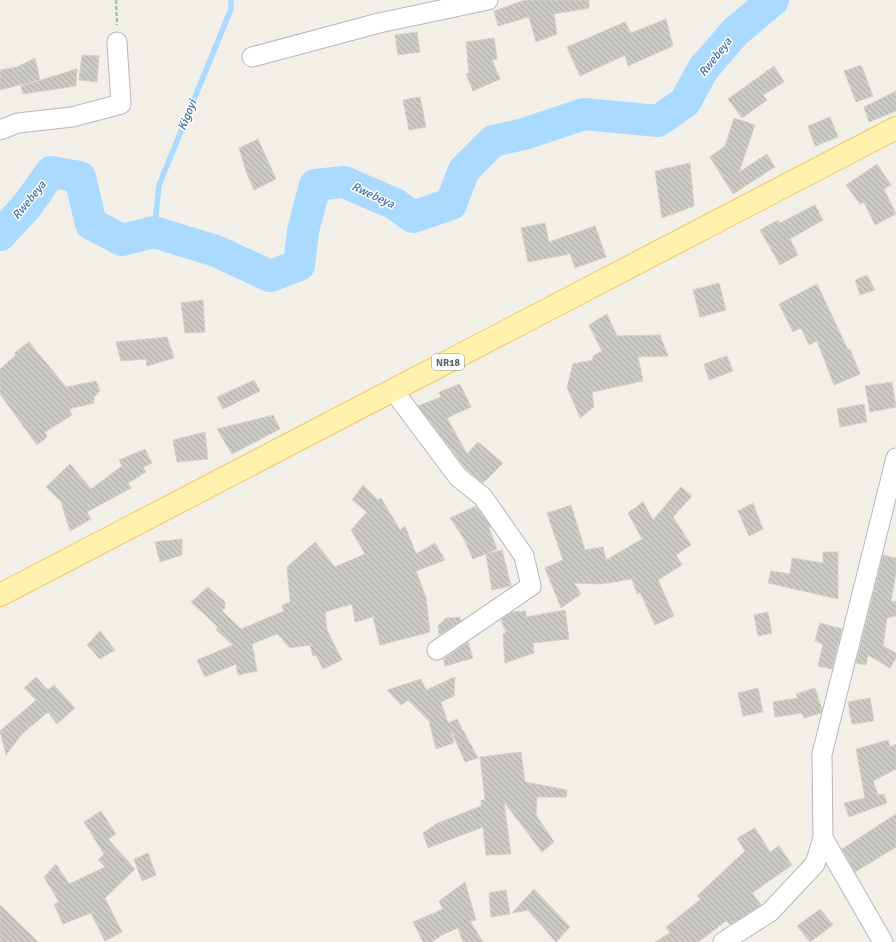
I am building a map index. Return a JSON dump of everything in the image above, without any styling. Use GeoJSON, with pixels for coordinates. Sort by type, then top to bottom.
{"type":"FeatureCollection","features":[{"type":"Feature","properties":{"kind":"main road","name":"NR18"},"geometry":{"type":"LineString","coordinates":[[0,595],[896,128]]}},
{"type":"Feature","properties":{"kind":"street"},"geometry":{"type":"LineString","coordinates":[[252,57],[379,23],[488,0]]}},
{"type":"Feature","properties":{"kind":"street"},"geometry":{"type":"LineString","coordinates":[[0,130],[18,123],[72,117],[121,104],[117,42]]}},
{"type":"Feature","properties":{"kind":"street"},"geometry":{"type":"LineString","coordinates":[[393,390],[458,477],[483,497],[524,556],[531,586],[437,650]]}},
{"type":"Feature","properties":{"kind":"street"},"geometry":{"type":"LineString","coordinates":[[723,942],[770,912],[815,864],[823,838],[822,754],[896,458]]}},
{"type":"Feature","properties":{"kind":"street"},"geometry":{"type":"LineString","coordinates":[[823,838],[883,942]]}},
{"type":"Feature","properties":{"kind":"path"},"geometry":{"type":"LineString","coordinates":[[116,0],[117,42]]}},
{"type":"Feature","properties":{"kind":"building"},"geometry":{"type":"Polygon","coordinates":[[[525,0],[589,0],[589,8],[554,14],[557,34],[536,42],[529,17],[498,26],[494,11],[525,0]]]}},
{"type":"Feature","properties":{"kind":"building"},"geometry":{"type":"Polygon","coordinates":[[[666,19],[673,46],[628,66],[625,55],[580,76],[567,47],[625,22],[631,33],[666,19]]]}},
{"type":"Feature","properties":{"kind":"building"},"geometry":{"type":"Polygon","coordinates":[[[417,32],[420,52],[398,55],[395,35],[417,32]]]}},
{"type":"Feature","properties":{"kind":"building"},"geometry":{"type":"Polygon","coordinates":[[[494,38],[497,59],[492,60],[500,79],[473,91],[466,74],[469,73],[466,42],[494,38]]]}},
{"type":"Feature","properties":{"kind":"building"},"geometry":{"type":"Polygon","coordinates":[[[82,55],[99,56],[97,82],[79,80],[82,55]]]}},
{"type":"Feature","properties":{"kind":"building"},"geometry":{"type":"Polygon","coordinates":[[[35,58],[40,80],[0,90],[0,70],[17,67],[35,58]]]}},
{"type":"Feature","properties":{"kind":"building"},"geometry":{"type":"Polygon","coordinates":[[[861,65],[873,96],[856,102],[844,71],[861,65]]]}},
{"type":"Feature","properties":{"kind":"building"},"geometry":{"type":"Polygon","coordinates":[[[774,66],[784,82],[763,95],[767,100],[742,118],[728,99],[774,66]]]}},
{"type":"Feature","properties":{"kind":"building"},"geometry":{"type":"Polygon","coordinates":[[[77,69],[76,86],[23,94],[21,86],[77,69]]]}},
{"type":"Feature","properties":{"kind":"building"},"geometry":{"type":"Polygon","coordinates":[[[896,91],[896,111],[869,122],[864,107],[896,91]]]}},
{"type":"Feature","properties":{"kind":"building"},"geometry":{"type":"Polygon","coordinates":[[[420,97],[426,127],[409,130],[403,100],[420,97]]]}},
{"type":"Feature","properties":{"kind":"building"},"geometry":{"type":"Polygon","coordinates":[[[830,117],[838,137],[815,146],[808,126],[830,117]]]}},
{"type":"Feature","properties":{"kind":"building"},"geometry":{"type":"Polygon","coordinates":[[[734,118],[755,125],[739,172],[767,154],[775,167],[733,194],[710,157],[725,146],[734,118]]]}},
{"type":"Feature","properties":{"kind":"building"},"geometry":{"type":"Polygon","coordinates":[[[258,139],[276,179],[254,190],[247,174],[239,148],[258,139]]]}},
{"type":"Feature","properties":{"kind":"building"},"geometry":{"type":"Polygon","coordinates":[[[690,163],[694,206],[662,218],[655,171],[690,163]]]}},
{"type":"Feature","properties":{"kind":"building"},"geometry":{"type":"Polygon","coordinates":[[[877,164],[891,185],[884,189],[896,214],[875,225],[864,202],[860,204],[846,185],[877,164]]]}},
{"type":"Feature","properties":{"kind":"building"},"geometry":{"type":"Polygon","coordinates":[[[815,205],[823,220],[790,239],[798,255],[780,265],[760,230],[778,220],[780,223],[815,205]]]}},
{"type":"Feature","properties":{"kind":"building"},"geometry":{"type":"Polygon","coordinates":[[[545,223],[549,242],[595,226],[606,257],[575,268],[570,254],[528,262],[521,228],[545,223]]]}},
{"type":"Feature","properties":{"kind":"building"},"geometry":{"type":"Polygon","coordinates":[[[867,275],[875,290],[860,295],[855,280],[867,275]]]}},
{"type":"Feature","properties":{"kind":"building"},"geometry":{"type":"Polygon","coordinates":[[[719,283],[726,310],[700,317],[693,290],[719,283]]]}},
{"type":"Feature","properties":{"kind":"building"},"geometry":{"type":"Polygon","coordinates":[[[817,284],[848,350],[850,349],[860,374],[834,385],[817,341],[809,345],[801,328],[793,332],[779,304],[817,284]]]}},
{"type":"Feature","properties":{"kind":"building"},"geometry":{"type":"Polygon","coordinates":[[[203,300],[205,332],[185,333],[181,303],[203,300]]]}},
{"type":"Feature","properties":{"kind":"building"},"geometry":{"type":"Polygon","coordinates":[[[607,314],[617,336],[660,335],[668,356],[638,357],[643,381],[592,392],[594,407],[580,418],[567,387],[573,364],[593,360],[593,356],[602,351],[589,325],[607,314]]]}},
{"type":"Feature","properties":{"kind":"building"},"geometry":{"type":"Polygon","coordinates":[[[167,337],[174,358],[147,366],[146,359],[121,361],[116,342],[167,337]]]}},
{"type":"Feature","properties":{"kind":"building"},"geometry":{"type":"Polygon","coordinates":[[[29,342],[66,387],[96,381],[100,391],[94,397],[94,403],[69,409],[72,415],[45,432],[47,437],[37,445],[0,394],[0,369],[16,355],[14,353],[29,342]]]}},
{"type":"Feature","properties":{"kind":"building"},"geometry":{"type":"Polygon","coordinates":[[[727,356],[733,371],[709,380],[704,364],[727,356]]]}},
{"type":"Feature","properties":{"kind":"building"},"geometry":{"type":"Polygon","coordinates":[[[254,380],[260,391],[223,409],[217,397],[254,380]]]}},
{"type":"Feature","properties":{"kind":"building"},"geometry":{"type":"Polygon","coordinates":[[[892,382],[896,407],[870,412],[865,386],[892,382]]]}},
{"type":"Feature","properties":{"kind":"building"},"geometry":{"type":"Polygon","coordinates":[[[460,384],[471,407],[447,418],[467,454],[478,442],[503,463],[483,483],[466,469],[418,406],[441,397],[439,392],[460,384]]]}},
{"type":"Feature","properties":{"kind":"building"},"geometry":{"type":"Polygon","coordinates":[[[864,404],[867,422],[840,427],[837,409],[864,404]]]}},
{"type":"Feature","properties":{"kind":"building"},"geometry":{"type":"Polygon","coordinates":[[[273,415],[280,429],[232,454],[217,429],[273,415]]]}},
{"type":"Feature","properties":{"kind":"building"},"geometry":{"type":"Polygon","coordinates":[[[205,432],[208,459],[177,462],[173,440],[205,432]]]}},
{"type":"Feature","properties":{"kind":"building"},"geometry":{"type":"Polygon","coordinates":[[[145,449],[152,463],[143,467],[146,472],[128,483],[131,488],[87,512],[91,519],[70,531],[61,502],[46,487],[70,464],[91,489],[122,466],[119,460],[145,449]]]}},
{"type":"Feature","properties":{"kind":"building"},"geometry":{"type":"Polygon","coordinates":[[[363,485],[378,500],[381,498],[400,530],[405,526],[416,554],[435,543],[445,560],[416,571],[426,598],[430,632],[380,645],[373,617],[355,622],[352,604],[325,612],[327,630],[342,660],[323,669],[316,655],[313,656],[310,645],[290,648],[277,634],[252,644],[257,671],[238,675],[236,664],[205,677],[197,660],[233,645],[216,630],[218,627],[191,602],[208,587],[225,602],[225,608],[222,611],[241,629],[284,611],[282,605],[290,602],[287,567],[315,542],[335,567],[365,554],[351,530],[367,512],[352,500],[363,485]]]}},
{"type":"Feature","properties":{"kind":"building"},"geometry":{"type":"Polygon","coordinates":[[[681,487],[692,496],[673,517],[691,545],[676,555],[682,565],[658,580],[674,616],[655,625],[640,592],[637,594],[632,579],[601,584],[574,583],[581,594],[561,608],[545,568],[563,560],[547,513],[571,505],[585,550],[603,547],[606,560],[642,539],[628,513],[643,502],[653,520],[681,487]]]}},
{"type":"Feature","properties":{"kind":"building"},"geometry":{"type":"Polygon","coordinates":[[[753,503],[763,529],[749,536],[738,511],[753,503]]]}},
{"type":"Feature","properties":{"kind":"building"},"geometry":{"type":"Polygon","coordinates":[[[476,506],[491,527],[489,528],[497,549],[473,559],[463,537],[450,518],[476,506]]]}},
{"type":"Feature","properties":{"kind":"building"},"geometry":{"type":"Polygon","coordinates":[[[182,539],[182,555],[160,562],[155,542],[182,539]]]}},
{"type":"Feature","properties":{"kind":"building"},"geometry":{"type":"Polygon","coordinates":[[[502,550],[511,586],[492,590],[486,554],[502,550]]]}},
{"type":"Feature","properties":{"kind":"building"},"geometry":{"type":"Polygon","coordinates":[[[823,552],[838,552],[838,599],[768,583],[771,571],[790,574],[792,558],[823,563],[823,552]]]}},
{"type":"Feature","properties":{"kind":"building"},"geometry":{"type":"Polygon","coordinates":[[[883,555],[896,558],[896,573],[891,602],[896,601],[896,616],[887,618],[883,646],[896,653],[896,658],[890,668],[868,655],[866,665],[856,663],[883,555]]]}},
{"type":"Feature","properties":{"kind":"building"},"geometry":{"type":"Polygon","coordinates":[[[565,610],[569,639],[533,643],[534,653],[505,663],[503,634],[506,633],[501,619],[512,612],[526,611],[526,617],[565,610]]]}},
{"type":"Feature","properties":{"kind":"building"},"geometry":{"type":"Polygon","coordinates":[[[768,612],[772,633],[758,636],[754,615],[768,612]]]}},
{"type":"Feature","properties":{"kind":"building"},"geometry":{"type":"Polygon","coordinates":[[[460,617],[461,621],[439,635],[438,626],[446,618],[460,617]]]}},
{"type":"Feature","properties":{"kind":"building"},"geometry":{"type":"Polygon","coordinates":[[[820,623],[842,629],[832,669],[818,666],[823,644],[815,641],[820,623]]]}},
{"type":"Feature","properties":{"kind":"building"},"geometry":{"type":"Polygon","coordinates":[[[100,631],[115,650],[100,659],[87,645],[100,631]]]}},
{"type":"Feature","properties":{"kind":"building"},"geometry":{"type":"Polygon","coordinates":[[[468,642],[473,658],[445,666],[444,659],[468,642]]]}},
{"type":"Feature","properties":{"kind":"building"},"geometry":{"type":"Polygon","coordinates":[[[36,677],[48,690],[54,685],[75,708],[57,724],[48,712],[21,735],[6,755],[0,731],[36,700],[24,688],[36,677]]]}},
{"type":"Feature","properties":{"kind":"building"},"geometry":{"type":"Polygon","coordinates":[[[455,677],[454,696],[441,702],[448,723],[457,719],[478,758],[465,762],[450,728],[454,743],[436,749],[429,721],[408,700],[401,705],[387,690],[421,679],[426,690],[455,677]]]}},
{"type":"Feature","properties":{"kind":"building"},"geometry":{"type":"Polygon","coordinates":[[[758,688],[763,712],[743,716],[738,693],[758,688]]]}},
{"type":"Feature","properties":{"kind":"building"},"geometry":{"type":"Polygon","coordinates":[[[815,688],[822,710],[821,713],[804,718],[802,713],[775,717],[773,702],[798,698],[796,694],[815,688]]]}},
{"type":"Feature","properties":{"kind":"building"},"geometry":{"type":"Polygon","coordinates":[[[870,698],[874,721],[852,724],[848,702],[870,698]]]}},
{"type":"Feature","properties":{"kind":"building"},"geometry":{"type":"Polygon","coordinates":[[[888,740],[890,747],[896,744],[896,769],[873,781],[878,795],[884,794],[887,803],[849,817],[844,803],[865,798],[856,749],[888,740]]]}},
{"type":"Feature","properties":{"kind":"building"},"geometry":{"type":"Polygon","coordinates":[[[521,752],[525,782],[567,790],[566,797],[537,797],[536,815],[554,842],[542,852],[504,802],[511,854],[486,855],[483,827],[428,848],[423,833],[436,824],[481,806],[481,800],[485,800],[480,757],[521,752]]]}},
{"type":"Feature","properties":{"kind":"building"},"geometry":{"type":"Polygon","coordinates":[[[101,811],[116,834],[108,839],[135,869],[105,898],[122,932],[105,941],[91,913],[63,924],[54,904],[59,902],[44,877],[56,864],[69,884],[105,867],[98,860],[104,854],[84,822],[101,811]]]}},
{"type":"Feature","properties":{"kind":"building"},"geometry":{"type":"Polygon","coordinates":[[[896,814],[896,847],[855,872],[842,849],[896,814]]]}},
{"type":"Feature","properties":{"kind":"building"},"geometry":{"type":"Polygon","coordinates":[[[755,828],[770,852],[779,846],[792,865],[752,893],[761,905],[730,925],[726,921],[698,942],[655,942],[670,933],[666,927],[701,899],[697,896],[745,851],[737,838],[755,828]]]}},
{"type":"Feature","properties":{"kind":"building"},"geometry":{"type":"Polygon","coordinates":[[[148,853],[156,875],[142,881],[134,859],[148,853]]]}},
{"type":"Feature","properties":{"kind":"building"},"geometry":{"type":"Polygon","coordinates":[[[465,882],[476,920],[470,921],[483,942],[463,942],[458,928],[442,935],[432,942],[423,942],[413,922],[443,909],[439,901],[465,882]]]}},
{"type":"Feature","properties":{"kind":"building"},"geometry":{"type":"Polygon","coordinates":[[[534,889],[570,927],[556,942],[528,910],[512,913],[534,889]]]}},
{"type":"Feature","properties":{"kind":"building"},"geometry":{"type":"Polygon","coordinates":[[[506,890],[510,914],[491,917],[489,893],[506,890]]]}},
{"type":"Feature","properties":{"kind":"building"},"geometry":{"type":"Polygon","coordinates":[[[0,905],[38,942],[0,942],[0,905]]]}},
{"type":"Feature","properties":{"kind":"building"},"geometry":{"type":"Polygon","coordinates":[[[820,909],[833,925],[810,942],[797,926],[820,909]]]}},
{"type":"Feature","properties":{"kind":"waterway","name":"Kigoyi"},"geometry":{"type":"LineString","coordinates":[[154,232],[159,185],[231,9],[231,0]]}},
{"type":"Feature","properties":{"kind":"waterway","name":"Rwebeya"},"geometry":{"type":"LineString","coordinates":[[0,235],[26,207],[51,172],[80,177],[91,224],[122,240],[154,232],[216,251],[270,276],[299,265],[303,231],[315,185],[344,182],[395,204],[413,217],[451,204],[464,170],[493,141],[524,134],[584,114],[658,121],[685,102],[703,69],[735,32],[773,0]]}}]}
